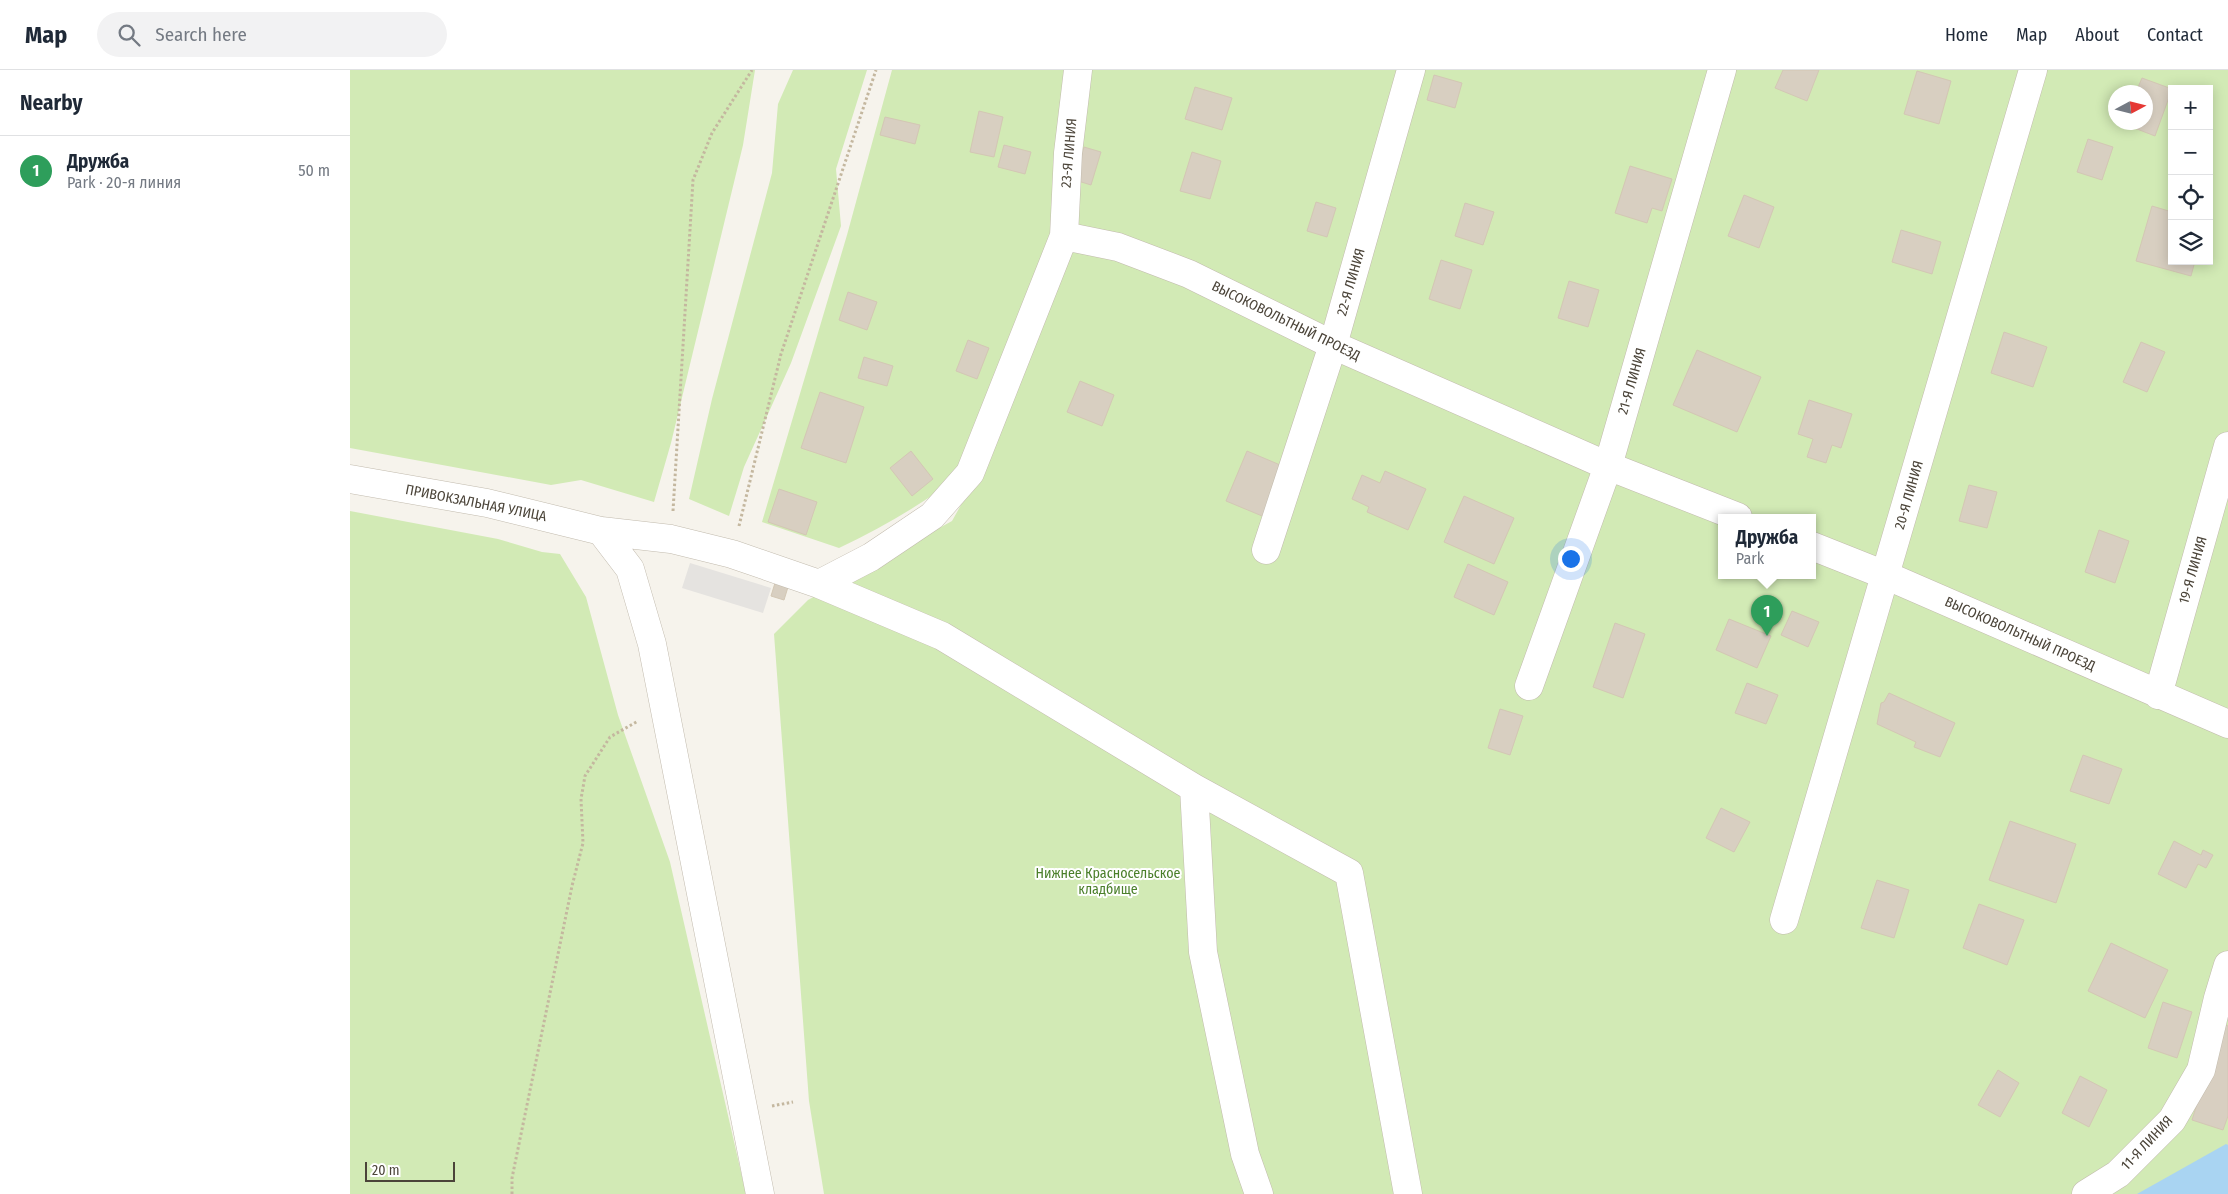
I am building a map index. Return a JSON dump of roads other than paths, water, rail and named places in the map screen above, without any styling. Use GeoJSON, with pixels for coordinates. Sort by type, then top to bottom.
{"type":"FeatureCollection","features":[{"type":"Feature","properties":{"kind":"street","name":"23-Я ЛИНИЯ"},"geometry":{"type":"LineString","coordinates":[[1064,236],[1068,153],[1078,70]]}},
{"type":"Feature","properties":{"kind":"street","name":"22-Я ЛИНИЯ"},"geometry":{"type":"LineString","coordinates":[[1266,550],[1333,345],[1412,70]]}},
{"type":"Feature","properties":{"kind":"street","name":"21-Я ЛИНИЯ"},"geometry":{"type":"LineString","coordinates":[[1528,686],[1608,466],[1722,70]]}},
{"type":"Feature","properties":{"kind":"street","name":"20-Я ЛИНИЯ"},"geometry":{"type":"LineString","coordinates":[[1784,920],[2033,70]]}},
{"type":"Feature","properties":{"kind":"street","name":"ВЫСОКОВОЛЬТНЫЙ ПРОЕЗД"},"geometry":{"type":"LineString","coordinates":[[1064,236],[1118,247],[1189,274],[1333,345],[1608,466],[1730,514]]}},
{"type":"Feature","properties":{"kind":"street"},"geometry":{"type":"LineString","coordinates":[[819,584],[871,556],[932,516],[970,473],[1064,236]]}},
{"type":"Feature","properties":{"kind":"street","name":"19-Я ЛИНИЯ"},"geometry":{"type":"LineString","coordinates":[[2158,695],[2228,446]]}},
{"type":"Feature","properties":{"kind":"street","name":"ПРИВОКЗАЛЬНАЯ УЛИЦА"},"geometry":{"type":"LineString","coordinates":[[350,480],[488,503],[601,531],[671,539],[732,554],[819,584],[942,636],[1194,788],[1349,873],[1408,1194]]}},
{"type":"Feature","properties":{"kind":"street"},"geometry":{"type":"LineString","coordinates":[[601,531],[630,569],[652,644],[667,710],[760,1194]]}},
{"type":"Feature","properties":{"kind":"street","name":"ВЫСОКОВОЛЬТНЫЙ ПРОЕЗД"},"geometry":{"type":"LineString","coordinates":[[1816,548],[1885,575],[2228,724]]}},
{"type":"Feature","properties":{"kind":"street"},"geometry":{"type":"LineString","coordinates":[[1194,788],[1203,952],[1245,1154],[1258,1194]]}},
{"type":"Feature","properties":{"kind":"street","name":"11-Я ЛИНИЯ"},"geometry":{"type":"LineString","coordinates":[[2086,1194],[2118,1174],[2172,1120],[2201,1070],[2228,965]]}},
{"type":"Feature","properties":{"kind":"water"},"geometry":{"type":"Polygon","coordinates":[[[2226,1144],[2228,1145],[2228,1194],[2137,1194],[2226,1144]]]}},
{"type":"Feature","properties":{"kind":"place","name":"Дружба"},"geometry":{"type":"Point","coordinates":[1767,636]}},
{"type":"Feature","properties":{"kind":"park label","name":"Нижнее Красносельское кладбище"},"geometry":{"type":"Point","coordinates":[1108,882]}}]}
